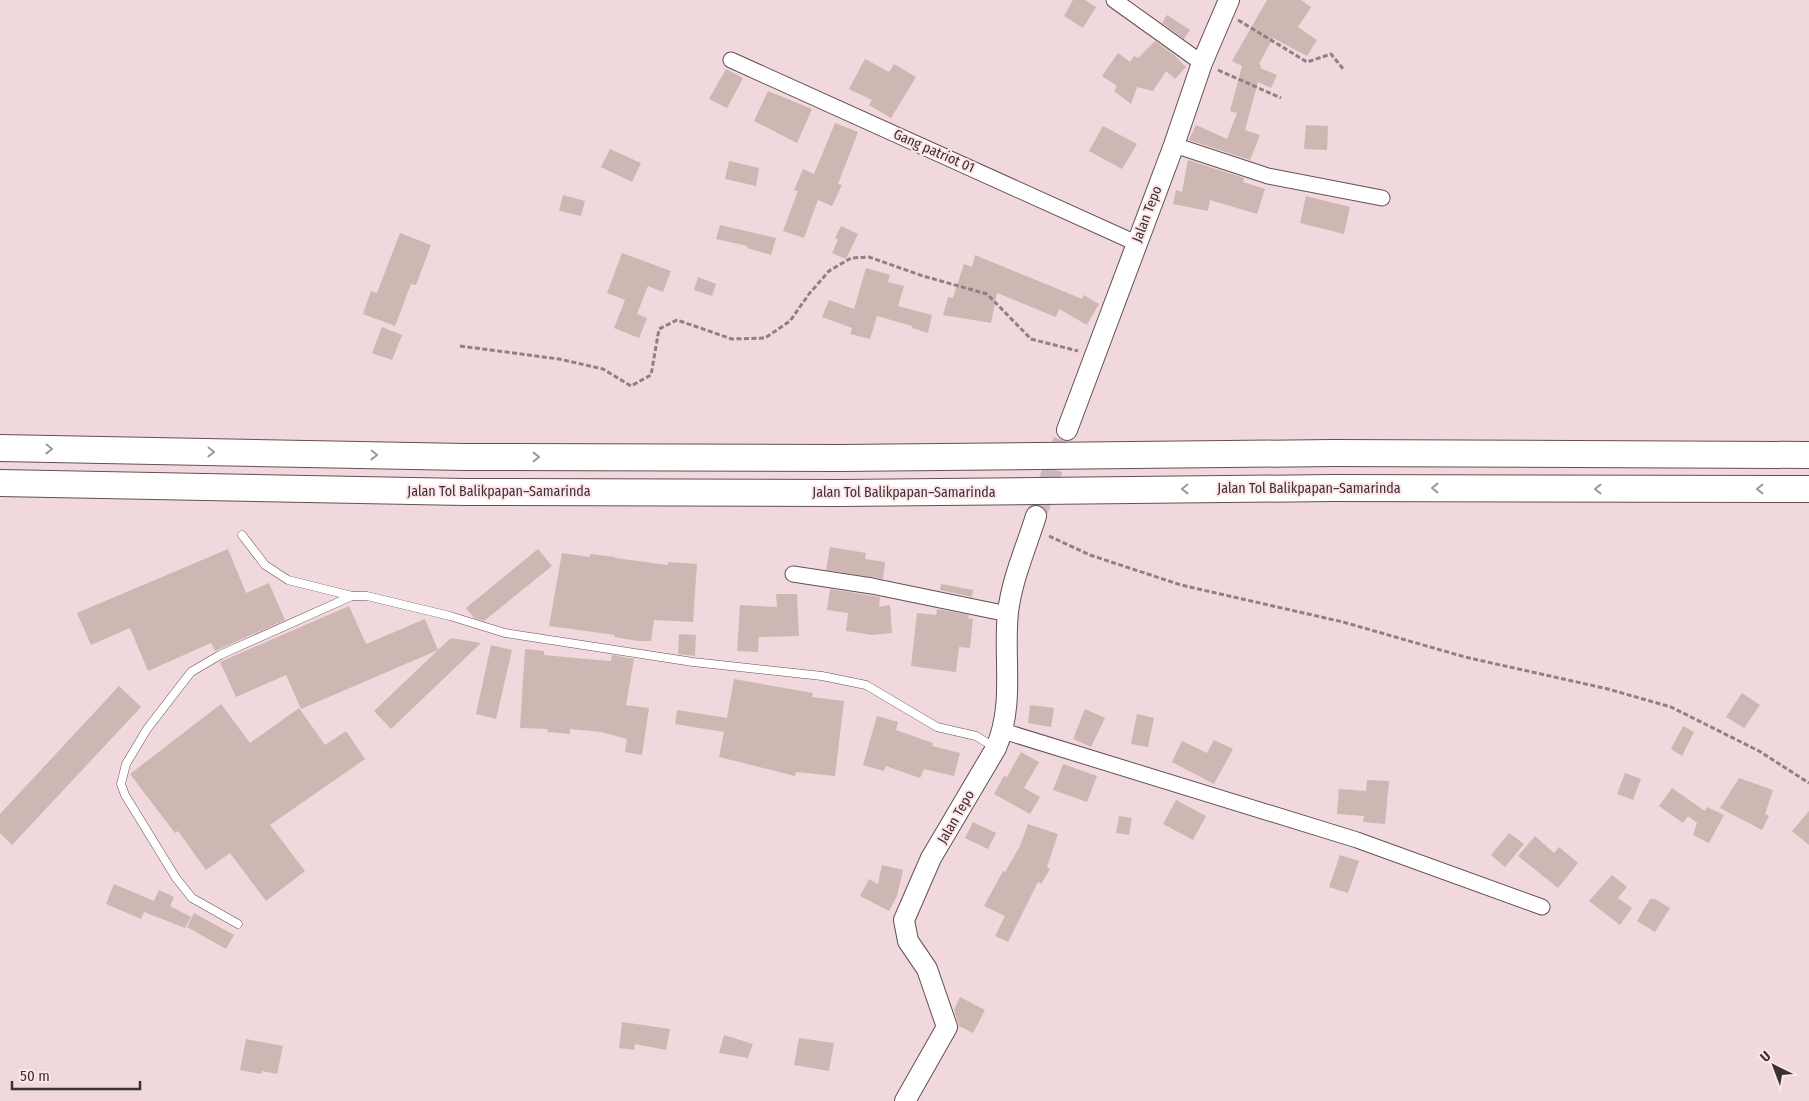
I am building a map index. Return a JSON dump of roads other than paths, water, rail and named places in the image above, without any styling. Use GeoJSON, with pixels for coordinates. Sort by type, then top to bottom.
{"type":"FeatureCollection","features":[{"type":"Feature","properties":{"kind":"highway"},"geometry":{"type":"LineString","coordinates":[[0,448],[465,457],[839,458],[1333,453],[1809,455]]}},
{"type":"Feature","properties":{"kind":"highway","name":"Jalan Tol Balikpapan–Samarinda"},"geometry":{"type":"LineString","coordinates":[[0,483],[465,492],[839,493],[1333,488],[1809,489]]}},
{"type":"Feature","properties":{"kind":"street"},"geometry":{"type":"LineString","coordinates":[[1114,0],[1202,63]]}},
{"type":"Feature","properties":{"kind":"street","name":"Jalan Tepo"},"geometry":{"type":"LineString","coordinates":[[1067,430],[1174,145],[1202,63],[1226,4]]}},
{"type":"Feature","properties":{"kind":"street","name":"Gang patriot 01"},"geometry":{"type":"LineString","coordinates":[[731,60],[1136,243]]}},
{"type":"Feature","properties":{"kind":"street"},"geometry":{"type":"LineString","coordinates":[[1174,145],[1268,176],[1382,198]]}},
{"type":"Feature","properties":{"kind":"street","name":"Jalan Tepo"},"geometry":{"type":"LineString","coordinates":[[905,1101],[947,1027],[926,969],[908,941],[904,920],[931,858],[1000,739],[1007,696],[1008,614],[1021,558],[1034,522]]}},
{"type":"Feature","properties":{"kind":"street"},"geometry":{"type":"LineString","coordinates":[[793,574],[872,586],[1008,614]]}},
{"type":"Feature","properties":{"kind":"street"},"geometry":{"type":"LineString","coordinates":[[1000,739],[1267,812],[1357,840],[1542,907]]}},
{"type":"Feature","properties":{"kind":"lane"},"geometry":{"type":"LineString","coordinates":[[242,535],[265,565],[288,580],[352,596],[367,596],[450,616],[505,633],[694,662],[822,676],[866,685],[937,727],[976,736],[1000,739]]}},
{"type":"Feature","properties":{"kind":"lane"},"geometry":{"type":"LineString","coordinates":[[238,924],[192,898],[176,878],[125,795],[122,784],[126,764],[147,729],[192,672],[220,655],[352,596]]}},
{"type":"Feature","properties":{"kind":"tunnel"},"geometry":{"type":"LineString","coordinates":[[1036,516],[1067,430]]}}]}
